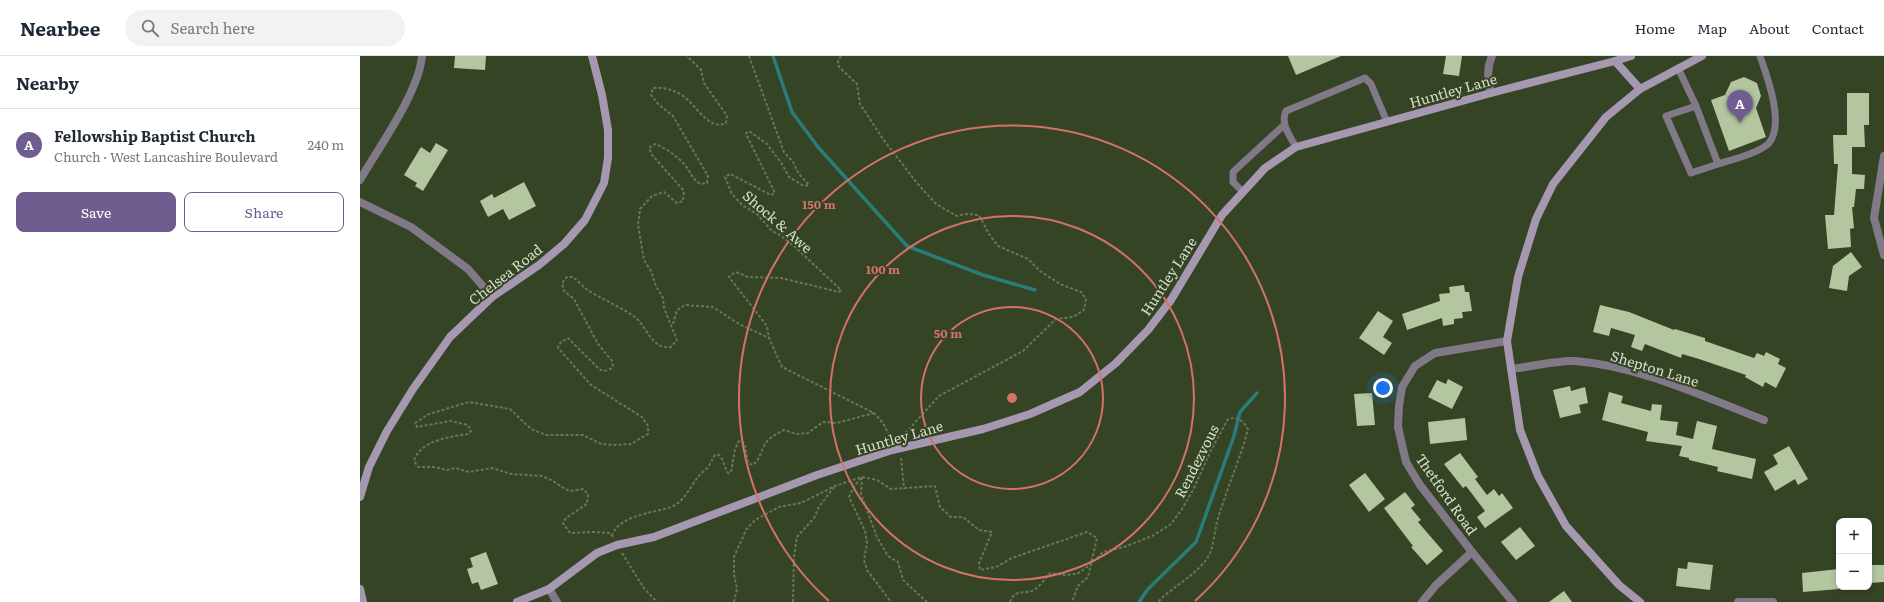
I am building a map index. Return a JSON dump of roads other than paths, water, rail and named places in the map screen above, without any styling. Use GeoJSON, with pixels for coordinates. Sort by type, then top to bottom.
{"type":"FeatureCollection","features":[{"type":"Feature","properties":{"kind":"street"},"geometry":{"type":"LineString","coordinates":[[360,180],[408,99],[421,68],[422,56]]}},
{"type":"Feature","properties":{"kind":"street","name":"Chelsea Road"},"geometry":{"type":"LineString","coordinates":[[360,497],[369,467],[387,431],[413,389],[450,337],[492,297],[539,265],[564,244],[585,220],[604,183],[608,158],[608,130],[602,95],[592,56]]}},
{"type":"Feature","properties":{"kind":"street"},"geometry":{"type":"LineString","coordinates":[[1491,93],[1487,66],[1492,56]]}},
{"type":"Feature","properties":{"kind":"street","name":"Huntley Lane"},"geometry":{"type":"LineString","coordinates":[[517,602],[549,589],[597,553],[654,537],[885,452],[983,429],[1030,414],[1080,392],[1116,363],[1148,330],[1171,300],[1222,215],[1265,168],[1296,147],[1631,56]]}},
{"type":"Feature","properties":{"kind":"street"},"geometry":{"type":"LineString","coordinates":[[1640,602],[1619,585],[1566,526],[1538,476],[1520,430],[1507,341],[1518,277],[1536,219],[1552,184],[1606,117],[1640,89],[1702,56]]}},
{"type":"Feature","properties":{"kind":"street"},"geometry":{"type":"LineString","coordinates":[[1615,61],[1640,89]]}},
{"type":"Feature","properties":{"kind":"street"},"geometry":{"type":"LineString","coordinates":[[1884,156],[1874,218],[1884,255]]}},
{"type":"Feature","properties":{"kind":"street"},"geometry":{"type":"LineString","coordinates":[[360,202],[411,228],[468,269],[492,297]]}},
{"type":"Feature","properties":{"kind":"street","name":"Thetford Road"},"geometry":{"type":"LineString","coordinates":[[1507,341],[1435,353],[1415,366],[1402,386],[1398,428],[1406,462],[1420,485],[1472,552],[1514,602]]}},
{"type":"Feature","properties":{"kind":"street","name":"Shepton Lane"},"geometry":{"type":"LineString","coordinates":[[1511,369],[1573,361],[1597,364],[1621,369],[1664,382],[1764,420]]}},
{"type":"Feature","properties":{"kind":"street"},"geometry":{"type":"LineString","coordinates":[[1422,602],[1436,585],[1472,552]]}},
{"type":"Feature","properties":{"kind":"street"},"geometry":{"type":"LineString","coordinates":[[360,589],[363,602]]}},
{"type":"Feature","properties":{"kind":"street"},"geometry":{"type":"LineString","coordinates":[[549,589],[557,602]]}},
{"type":"Feature","properties":{"kind":"street"},"geometry":{"type":"LineString","coordinates":[[1738,602],[1773,602]]}},
{"type":"Feature","properties":{"kind":"lane"},"geometry":{"type":"LineString","coordinates":[[1696,106],[1666,116],[1691,173],[1758,150],[1768,144],[1773,136],[1775,125],[1773,98],[1770,84],[1760,56]]}},
{"type":"Feature","properties":{"kind":"lane"},"geometry":{"type":"LineString","coordinates":[[1678,68],[1696,106],[1718,164]]}},
{"type":"Feature","properties":{"kind":"lane"},"geometry":{"type":"LineString","coordinates":[[1296,147],[1284,125],[1286,111],[1365,78],[1371,84],[1387,122]]}},
{"type":"Feature","properties":{"kind":"lane"},"geometry":{"type":"LineString","coordinates":[[1244,192],[1233,182],[1232,172],[1284,125]]}},
{"type":"Feature","properties":{"kind":"waterway"},"geometry":{"type":"LineString","coordinates":[[773,56],[792,112],[818,147],[907,246],[983,275],[1035,290]]}},
{"type":"Feature","properties":{"kind":"waterway"},"geometry":{"type":"LineString","coordinates":[[1139,602],[1148,589],[1196,542],[1234,436],[1240,412],[1257,393]]}},
{"type":"Feature","properties":{"kind":"place","name":"Fellowship Baptist Church"},"geometry":{"type":"Point","coordinates":[1740,123]}}]}
